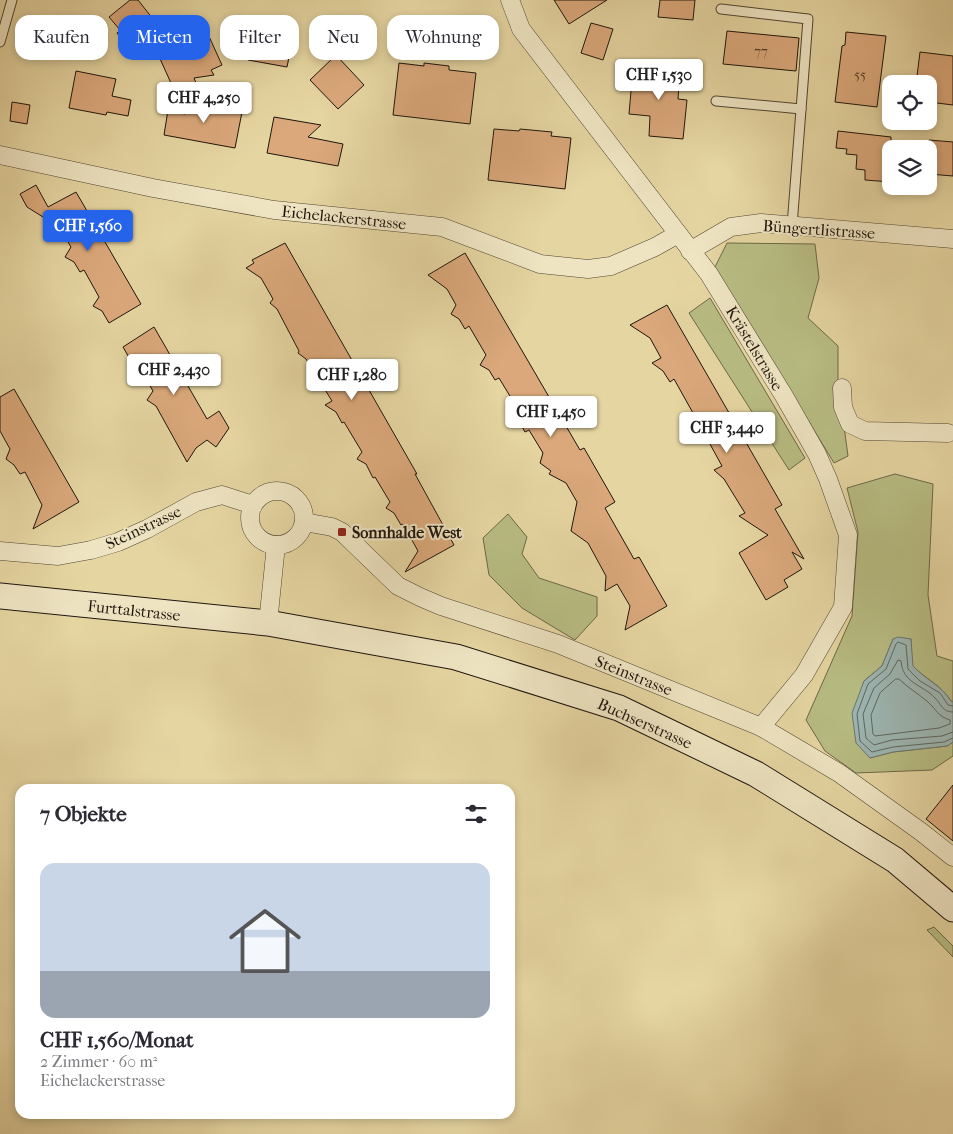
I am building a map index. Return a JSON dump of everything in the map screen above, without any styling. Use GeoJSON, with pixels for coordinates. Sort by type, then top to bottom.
{"type":"FeatureCollection","features":[{"type":"Feature","properties":{"kind":"main road","name":"Furttalstrasse"},"geometry":{"type":"LineString","coordinates":[[0,596],[268,623]]}},
{"type":"Feature","properties":{"kind":"main road","name":"Buchserstrasse"},"geometry":{"type":"LineString","coordinates":[[268,623],[456,657],[619,708],[756,774],[895,860],[953,909]]}},
{"type":"Feature","properties":{"kind":"street","name":"Krästelstrasse"},"geometry":{"type":"LineString","coordinates":[[510,0],[521,29],[709,274],[735,315],[817,454],[848,535],[843,606],[804,675],[761,727]]}},
{"type":"Feature","properties":{"kind":"street","name":"Eichelackerstrasse"},"geometry":{"type":"LineString","coordinates":[[0,155],[153,188],[274,210],[442,227],[540,264],[588,269],[611,266],[655,247],[678,234]]}},
{"type":"Feature","properties":{"kind":"street","name":"Büngertlistrasse"},"geometry":{"type":"LineString","coordinates":[[690,251],[731,227],[761,223],[953,239]]}},
{"type":"Feature","properties":{"kind":"street"},"geometry":{"type":"LineString","coordinates":[[842,388],[843,406],[850,424],[865,431],[948,433]]}},
{"type":"Feature","properties":{"kind":"street"},"geometry":{"type":"LineString","coordinates":[[267,492],[285,492],[294,497],[300,504],[304,522],[300,532],[294,539],[285,544],[276,545],[260,540],[251,528],[250,512],[258,498],[267,492]]}},
{"type":"Feature","properties":{"kind":"street","name":"Steinstrasse"},"geometry":{"type":"LineString","coordinates":[[0,551],[58,556],[91,550],[118,542],[147,529],[196,502],[222,495],[253,505]]}},
{"type":"Feature","properties":{"kind":"street","name":"Steinstrasse"},"geometry":{"type":"LineString","coordinates":[[304,522],[326,526],[342,532],[398,586],[420,597],[441,606],[558,644],[761,727],[839,773],[953,857]]}},
{"type":"Feature","properties":{"kind":"street"},"geometry":{"type":"LineString","coordinates":[[268,623],[276,545]]}},
{"type":"Feature","properties":{"kind":"lane"},"geometry":{"type":"LineString","coordinates":[[0,42],[12,0]]}},
{"type":"Feature","properties":{"kind":"lane"},"geometry":{"type":"LineString","coordinates":[[720,9],[808,19],[792,226]]}},
{"type":"Feature","properties":{"kind":"lane"},"geometry":{"type":"LineString","coordinates":[[716,101],[801,109]]}},
{"type":"Feature","properties":{"kind":"green space"},"geometry":{"type":"Polygon","coordinates":[[[727,243],[815,244],[819,278],[808,318],[838,346],[838,381],[848,456],[834,463],[714,269],[727,243]]]}},
{"type":"Feature","properties":{"kind":"green space"},"geometry":{"type":"Polygon","coordinates":[[[710,298],[805,458],[789,470],[689,313],[710,298]]]}},
{"type":"Feature","properties":{"kind":"green space"},"geometry":{"type":"Polygon","coordinates":[[[895,474],[933,484],[928,595],[937,656],[953,661],[953,702],[938,686],[912,666],[911,639],[893,639],[882,666],[864,681],[870,758],[893,752],[947,746],[953,742],[953,756],[932,770],[856,773],[825,751],[806,720],[852,616],[858,532],[847,488],[895,474]]]}},
{"type":"Feature","properties":{"kind":"green space"},"geometry":{"type":"Polygon","coordinates":[[[508,514],[527,537],[522,554],[539,578],[597,597],[597,616],[575,640],[522,608],[489,575],[483,538],[508,514]]]}},
{"type":"Feature","properties":{"kind":"green space"},"geometry":{"type":"Polygon","coordinates":[[[934,927],[953,946],[953,957],[927,930],[934,927]]]}},
{"type":"Feature","properties":{"kind":"water"},"geometry":{"type":"Polygon","coordinates":[[[898,637],[911,639],[913,666],[953,702],[953,742],[947,746],[893,752],[870,758],[856,743],[852,713],[864,681],[882,666],[893,639],[898,637]]]}},
{"type":"Feature","properties":{"kind":"building"},"geometry":{"type":"Polygon","coordinates":[[[130,0],[138,0],[150,15],[118,15],[118,28],[109,17],[130,0]]]}},
{"type":"Feature","properties":{"kind":"building"},"geometry":{"type":"Polygon","coordinates":[[[554,0],[607,0],[569,24],[554,0]]]}},
{"type":"Feature","properties":{"kind":"building"},"geometry":{"type":"Polygon","coordinates":[[[660,0],[695,0],[693,20],[658,17],[660,0]]]}},
{"type":"Feature","properties":{"kind":"building"},"geometry":{"type":"Polygon","coordinates":[[[591,23],[613,29],[603,60],[581,53],[591,23]]]}},
{"type":"Feature","properties":{"kind":"building"},"geometry":{"type":"Polygon","coordinates":[[[727,31],[799,38],[796,71],[723,64],[727,31]]]}},
{"type":"Feature","properties":{"kind":"building"},"geometry":{"type":"Polygon","coordinates":[[[846,32],[886,36],[877,107],[835,102],[842,46],[845,45],[846,32]]]}},
{"type":"Feature","properties":{"kind":"building"},"geometry":{"type":"Polygon","coordinates":[[[210,39],[222,65],[211,70],[214,75],[194,78],[196,83],[175,92],[161,60],[210,60],[210,39]]]}},
{"type":"Feature","properties":{"kind":"building"},"geometry":{"type":"Polygon","coordinates":[[[920,52],[953,56],[953,105],[937,103],[937,75],[917,75],[920,52]]]}},
{"type":"Feature","properties":{"kind":"building"},"geometry":{"type":"Polygon","coordinates":[[[248,60],[288,60],[287,67],[248,60]]]}},
{"type":"Feature","properties":{"kind":"building"},"geometry":{"type":"Polygon","coordinates":[[[331,60],[341,60],[364,85],[338,109],[310,80],[331,60]]]}},
{"type":"Feature","properties":{"kind":"building"},"geometry":{"type":"Polygon","coordinates":[[[399,63],[449,66],[449,70],[476,73],[470,124],[393,115],[399,63]]]}},
{"type":"Feature","properties":{"kind":"building"},"geometry":{"type":"Polygon","coordinates":[[[649,64],[668,66],[667,72],[680,73],[678,99],[687,100],[683,139],[649,136],[650,116],[629,114],[633,69],[649,71],[649,64]]]}},
{"type":"Feature","properties":{"kind":"building"},"geometry":{"type":"Polygon","coordinates":[[[76,71],[116,79],[112,96],[131,100],[128,116],[107,112],[106,115],[69,108],[76,71]]]}},
{"type":"Feature","properties":{"kind":"building"},"geometry":{"type":"Polygon","coordinates":[[[179,100],[242,112],[235,148],[164,135],[168,110],[185,114],[179,100]]]}},
{"type":"Feature","properties":{"kind":"building"},"geometry":{"type":"Polygon","coordinates":[[[12,102],[30,105],[27,124],[10,121],[12,102]]]}},
{"type":"Feature","properties":{"kind":"building"},"geometry":{"type":"Polygon","coordinates":[[[274,117],[321,125],[308,137],[343,144],[338,166],[267,153],[274,117]]]}},
{"type":"Feature","properties":{"kind":"building"},"geometry":{"type":"Polygon","coordinates":[[[494,129],[552,132],[551,136],[571,138],[565,189],[488,180],[494,129]]]}},
{"type":"Feature","properties":{"kind":"building"},"geometry":{"type":"Polygon","coordinates":[[[838,131],[891,137],[891,140],[882,140],[882,181],[865,180],[865,170],[856,169],[857,155],[846,154],[847,149],[836,148],[838,131]]]}},
{"type":"Feature","properties":{"kind":"building"},"geometry":{"type":"Polygon","coordinates":[[[937,141],[953,142],[953,176],[937,175],[937,141]]]}},
{"type":"Feature","properties":{"kind":"building"},"geometry":{"type":"Polygon","coordinates":[[[36,185],[48,207],[76,192],[141,304],[109,323],[102,311],[93,306],[99,297],[84,270],[80,272],[74,262],[65,257],[71,247],[59,227],[27,207],[20,194],[36,185]]]}},
{"type":"Feature","properties":{"kind":"building"},"geometry":{"type":"Polygon","coordinates":[[[285,243],[417,474],[415,474],[454,545],[405,572],[418,551],[403,524],[401,525],[394,513],[386,508],[390,502],[375,477],[373,478],[366,464],[357,459],[362,452],[344,422],[342,423],[336,412],[325,405],[332,401],[306,359],[298,353],[299,351],[277,309],[270,303],[273,299],[261,278],[246,268],[254,263],[252,260],[285,243]]]}},
{"type":"Feature","properties":{"kind":"building"},"geometry":{"type":"Polygon","coordinates":[[[465,253],[580,450],[584,448],[615,502],[605,508],[634,559],[639,557],[667,606],[625,630],[630,606],[617,584],[605,591],[606,576],[588,543],[571,531],[577,502],[566,483],[549,474],[551,471],[540,463],[543,453],[529,430],[525,432],[519,421],[512,416],[516,406],[499,378],[495,380],[489,370],[480,365],[486,355],[469,326],[465,329],[459,319],[451,314],[456,305],[447,289],[428,275],[465,253]]]}},
{"type":"Feature","properties":{"kind":"building"},"geometry":{"type":"Polygon","coordinates":[[[667,305],[782,505],[775,509],[804,559],[792,552],[802,569],[784,580],[788,587],[766,600],[739,553],[768,535],[739,516],[745,513],[724,479],[714,470],[722,466],[705,435],[701,437],[694,425],[684,418],[693,413],[674,379],[670,382],[663,371],[652,363],[661,358],[650,338],[630,325],[667,305]]]}},
{"type":"Feature","properties":{"kind":"building"},"geometry":{"type":"Polygon","coordinates":[[[154,327],[207,419],[219,411],[229,428],[216,447],[207,440],[196,448],[187,462],[156,406],[147,400],[153,391],[139,366],[135,368],[123,347],[154,327]]]}},
{"type":"Feature","properties":{"kind":"building"},"geometry":{"type":"Polygon","coordinates":[[[14,389],[79,502],[33,529],[42,505],[25,472],[20,474],[14,465],[6,459],[10,449],[0,431],[0,397],[14,389]]]}},
{"type":"Feature","properties":{"kind":"building"},"geometry":{"type":"Polygon","coordinates":[[[953,785],[953,841],[926,819],[953,785]]]}},
{"type":"Feature","properties":{"kind":"place","name":"Sonnhalde West"},"geometry":{"type":"Point","coordinates":[342,532]}}]}
